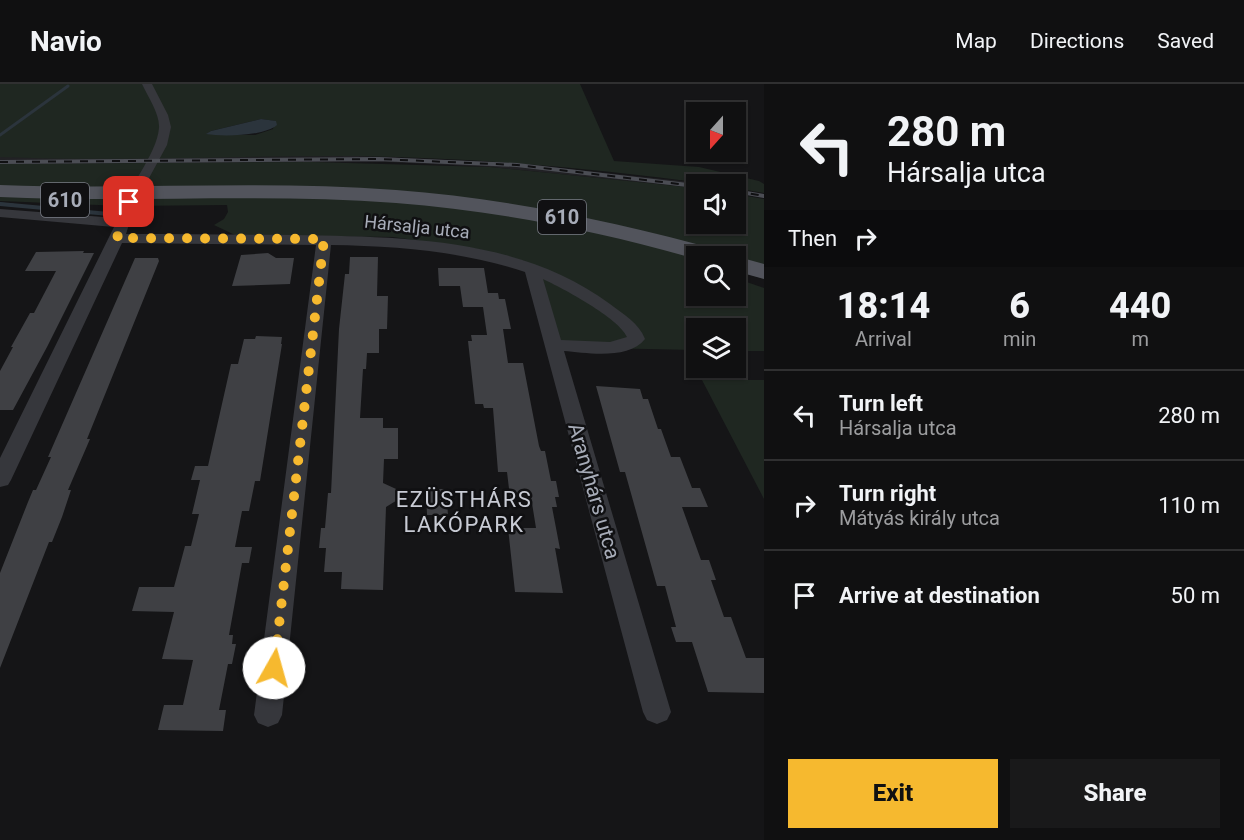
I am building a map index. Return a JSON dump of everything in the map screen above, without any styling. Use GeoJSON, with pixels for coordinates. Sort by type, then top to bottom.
{"type":"FeatureCollection","features":[{"type":"Feature","properties":{"kind":"main road","name":"610"},"geometry":{"type":"LineString","coordinates":[[0,191],[131,198],[204,194],[350,194],[406,197],[477,204],[562,218],[686,248]]}},
{"type":"Feature","properties":{"kind":"main road","name":"610"},"geometry":{"type":"LineString","coordinates":[[0,198],[406,197]]}},
{"type":"Feature","properties":{"kind":"main road"},"geometry":{"type":"LineString","coordinates":[[746,266],[764,272]]}},
{"type":"Feature","properties":{"kind":"street"},"geometry":{"type":"LineString","coordinates":[[0,480],[120,230],[131,198],[161,145],[165,127],[162,115],[147,84]]}},
{"type":"Feature","properties":{"kind":"street"},"geometry":{"type":"LineString","coordinates":[[74,194],[125,185],[146,173]]}},
{"type":"Feature","properties":{"kind":"street"},"geometry":{"type":"LineString","coordinates":[[146,173],[153,182],[161,187],[204,194]]}},
{"type":"Feature","properties":{"kind":"street","name":"Hársalja utca"},"geometry":{"type":"LineString","coordinates":[[0,213],[120,230],[391,241],[474,252],[532,269],[567,284],[606,308],[634,332],[636,339],[632,344],[618,347],[552,345]]}},
{"type":"Feature","properties":{"kind":"street"},"geometry":{"type":"LineString","coordinates":[[268,715],[324,239]]}},
{"type":"Feature","properties":{"kind":"street","name":"Aranyhárs utca"},"geometry":{"type":"LineString","coordinates":[[532,269],[657,712]]}},
{"type":"Feature","properties":{"kind":"shaded area"},"geometry":{"type":"Polygon","coordinates":[[[0,84],[580,84],[614,161],[699,167],[729,174],[686,174],[686,181],[490,162],[358,156],[89,159],[0,157],[0,84]],[[261,119],[211,131],[207,134],[255,135],[273,129],[275,121],[261,119]]]}},
{"type":"Feature","properties":{"kind":"shaded area"},"geometry":{"type":"Polygon","coordinates":[[[261,119],[276,121],[277,125],[271,129],[253,133],[206,134],[211,131],[261,119]]]}},
{"type":"Feature","properties":{"kind":"shaded area"},"geometry":{"type":"Polygon","coordinates":[[[358,156],[512,163],[686,181],[686,187],[490,167],[388,162],[0,164],[0,157],[358,156]]]}},
{"type":"Feature","properties":{"kind":"shaded area"},"geometry":{"type":"Polygon","coordinates":[[[311,162],[490,167],[686,187],[686,234],[746,234],[746,196],[764,199],[764,279],[746,273],[746,246],[686,246],[686,306],[746,306],[746,282],[764,288],[764,351],[746,351],[746,318],[686,318],[686,350],[548,347],[525,261],[477,249],[393,237],[235,235],[214,225],[224,219],[228,212],[227,205],[123,206],[0,201],[0,164],[311,162]]]}},
{"type":"Feature","properties":{"kind":"shaded area"},"geometry":{"type":"Polygon","coordinates":[[[746,178],[764,184],[764,193],[746,190],[746,178]]]}},
{"type":"Feature","properties":{"kind":"shaded area"},"geometry":{"type":"Polygon","coordinates":[[[702,380],[764,380],[764,499],[702,380]]]}},
{"type":"Feature","properties":{"kind":"building"},"geometry":{"type":"Polygon","coordinates":[[[84,251],[83,253],[94,253],[47,347],[13,410],[0,410],[0,371],[30,313],[34,313],[56,271],[25,271],[36,252],[84,251]]]}},
{"type":"Feature","properties":{"kind":"building"},"geometry":{"type":"Polygon","coordinates":[[[268,253],[276,258],[294,258],[290,284],[232,286],[241,255],[268,253]]]}},
{"type":"Feature","properties":{"kind":"building"},"geometry":{"type":"Polygon","coordinates":[[[350,257],[378,257],[377,296],[388,296],[387,329],[379,329],[379,353],[367,353],[366,369],[363,369],[360,418],[383,418],[383,428],[398,428],[398,459],[384,459],[383,483],[407,494],[386,507],[383,590],[341,589],[342,572],[324,572],[326,548],[319,548],[321,528],[325,528],[328,493],[331,493],[339,329],[345,274],[349,274],[350,257]]]}},
{"type":"Feature","properties":{"kind":"building"},"geometry":{"type":"Polygon","coordinates":[[[135,258],[158,258],[159,261],[87,439],[90,439],[68,490],[71,490],[62,517],[52,542],[49,542],[0,668],[0,573],[33,490],[36,490],[51,457],[48,457],[135,258]]]}},
{"type":"Feature","properties":{"kind":"building"},"geometry":{"type":"Polygon","coordinates":[[[438,268],[484,268],[488,293],[498,293],[499,299],[505,299],[511,329],[503,329],[508,363],[523,363],[539,446],[541,451],[545,451],[551,481],[556,481],[559,497],[555,497],[557,507],[552,507],[560,549],[555,548],[563,593],[515,592],[508,528],[536,528],[531,497],[510,497],[507,472],[498,472],[493,408],[484,408],[483,404],[475,404],[468,341],[472,341],[471,335],[487,335],[483,307],[463,307],[460,286],[439,286],[438,268]]]}},
{"type":"Feature","properties":{"kind":"building"},"geometry":{"type":"Polygon","coordinates":[[[256,336],[282,337],[282,344],[260,481],[255,481],[249,511],[242,511],[235,547],[252,547],[249,563],[242,563],[229,635],[233,635],[232,644],[236,644],[232,664],[228,664],[219,710],[226,710],[223,731],[158,730],[164,705],[183,705],[193,660],[162,659],[174,612],[132,611],[139,587],[174,587],[185,546],[191,546],[199,514],[192,514],[200,480],[191,480],[195,466],[208,466],[231,364],[238,364],[244,339],[255,339],[256,336]]]}},
{"type":"Feature","properties":{"kind":"building"},"geometry":{"type":"Polygon","coordinates":[[[596,386],[640,389],[643,399],[648,399],[671,457],[680,457],[692,488],[700,488],[708,507],[682,507],[701,560],[709,560],[716,580],[711,580],[724,617],[731,617],[746,658],[764,658],[764,693],[708,692],[692,642],[676,642],[671,627],[676,627],[665,586],[657,586],[625,472],[620,472],[596,386]]]}},
{"type":"Feature","properties":{"kind":"building"},"geometry":{"type":"Polygon","coordinates":[[[426,489],[446,489],[448,515],[427,515],[426,489]]]}},
{"type":"Feature","properties":{"kind":"waterway"},"geometry":{"type":"LineString","coordinates":[[0,135],[68,86]]}},
{"type":"Feature","properties":{"kind":"waterway"},"geometry":{"type":"LineString","coordinates":[[13,205],[0,204],[109,214]]}},
{"type":"Feature","properties":{"kind":"railway"},"geometry":{"type":"LineString","coordinates":[[0,162],[379,159],[517,165],[686,185]]}},
{"type":"Feature","properties":{"kind":"railway"},"geometry":{"type":"LineString","coordinates":[[746,193],[764,196]]}},
{"type":"Feature","properties":{"kind":"district","name":"EZÜSTHÁRS LAKÓPARK"},"geometry":{"type":"Point","coordinates":[464,512]}},
{"type":"Feature","properties":{"kind":"route"},"geometry":{"type":"LineString","coordinates":[[129,202],[117,238],[324,239],[274,668]]}}]}
